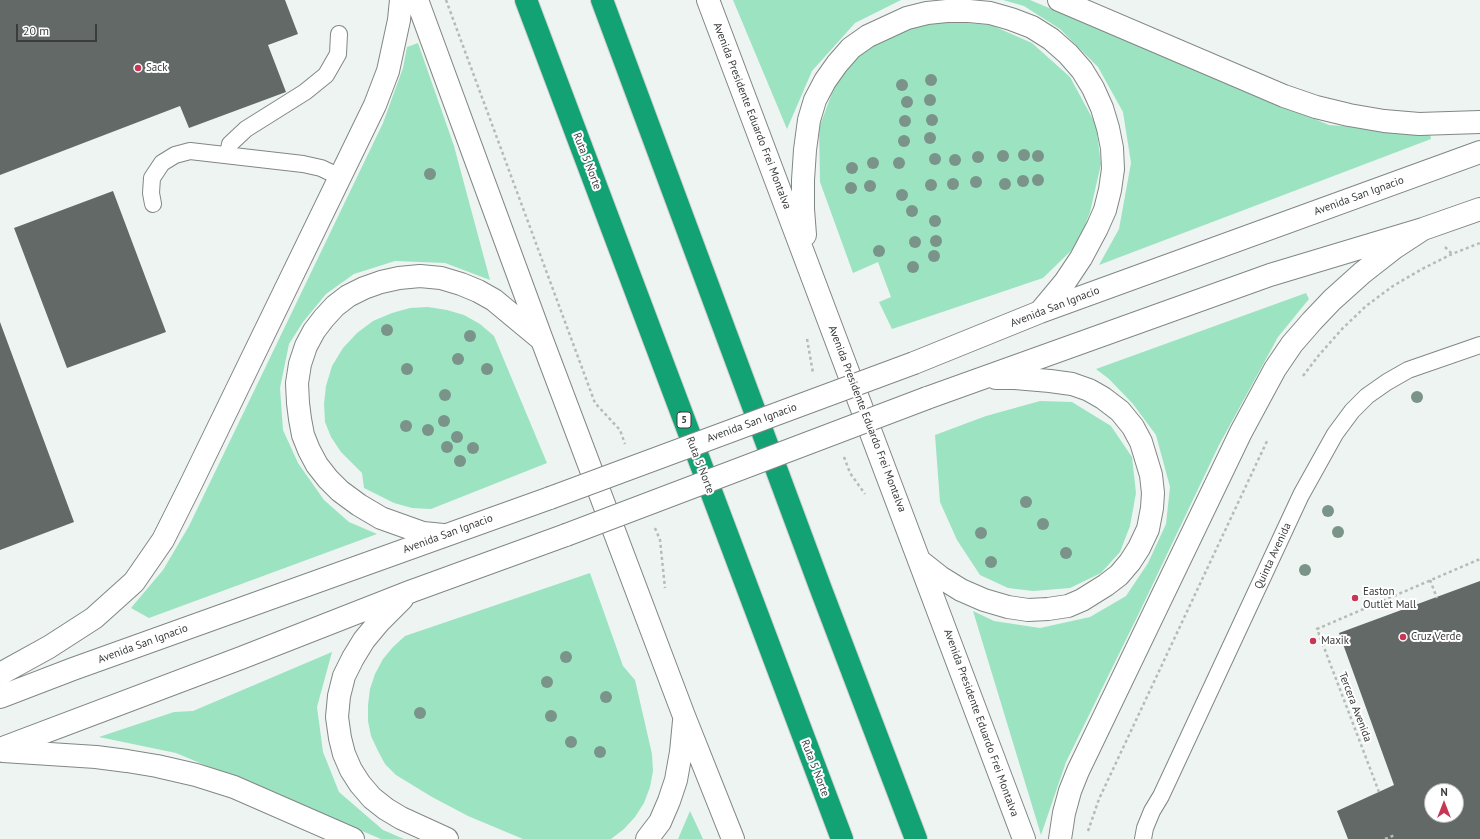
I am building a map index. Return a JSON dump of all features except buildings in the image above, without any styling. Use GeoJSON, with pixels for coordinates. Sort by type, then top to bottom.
{"type":"FeatureCollection","features":[{"type":"Feature","properties":{"kind":"highway","name":"Ruta 5 Norte"},"geometry":{"type":"LineString","coordinates":[[526,0],[842,839]]}},
{"type":"Feature","properties":{"kind":"highway"},"geometry":{"type":"LineString","coordinates":[[602,0],[822,592],[916,839]]}},
{"type":"Feature","properties":{"kind":"main road"},"geometry":{"type":"LineString","coordinates":[[0,674],[49,647],[94,618],[134,582],[163,540],[375,105],[388,71],[399,20],[401,0]]}},
{"type":"Feature","properties":{"kind":"main road"},"geometry":{"type":"LineString","coordinates":[[417,0],[542,340],[732,839]]}},
{"type":"Feature","properties":{"kind":"main road","name":"Avenida Presidente Eduardo Frei Montalva"},"geometry":{"type":"LineString","coordinates":[[708,0],[921,562],[1024,839]]}},
{"type":"Feature","properties":{"kind":"main road"},"geometry":{"type":"LineString","coordinates":[[1059,0],[1284,96],[1316,107],[1349,116],[1384,121],[1419,124],[1480,122]]}},
{"type":"Feature","properties":{"kind":"main road"},"geometry":{"type":"LineString","coordinates":[[809,265],[803,209],[805,150],[810,120],[816,100],[825,81],[837,64],[851,48],[868,36],[907,18],[927,13],[947,11],[990,13],[1032,27],[1051,39],[1068,54],[1082,70],[1093,88],[1108,128],[1112,148],[1110,190],[1105,210],[1081,258],[1065,282],[1040,312]]}},
{"type":"Feature","properties":{"kind":"main road","name":"Avenida San Ignacio"},"geometry":{"type":"LineString","coordinates":[[0,697],[88,663],[550,498],[914,363],[1040,312],[1480,152]]}},
{"type":"Feature","properties":{"kind":"main road"},"geometry":{"type":"LineString","coordinates":[[0,750],[234,661],[412,591],[566,535],[927,398],[1270,275],[1423,229],[1480,209]]}},
{"type":"Feature","properties":{"kind":"main road"},"geometry":{"type":"LineString","coordinates":[[1060,839],[1064,813],[1078,770],[1260,395],[1275,369],[1297,338],[1332,300],[1362,273],[1394,248],[1423,229]]}},
{"type":"Feature","properties":{"kind":"main road"},"geometry":{"type":"LineString","coordinates":[[444,536],[423,533],[381,518],[359,505],[340,491],[321,470],[309,450],[300,419],[297,383],[300,364],[306,346],[314,331],[324,318],[335,306],[348,296],[381,282],[399,278],[420,276],[441,278],[478,291],[494,300],[542,340]]}},
{"type":"Feature","properties":{"kind":"main road"},"geometry":{"type":"LineString","coordinates":[[921,562],[940,577],[961,590],[984,600],[1008,607],[1028,610],[1048,609],[1068,606],[1082,600],[1106,586],[1119,575],[1130,562],[1148,529],[1152,508],[1152,475],[1141,442],[1133,427],[1120,411],[1104,398],[1089,390],[1072,384],[1015,378],[981,379]]}},
{"type":"Feature","properties":{"kind":"main road"},"geometry":{"type":"LineString","coordinates":[[412,591],[394,606],[379,622],[364,640],[353,658],[344,676],[339,696],[337,717],[344,754],[351,770],[372,798],[401,818],[447,839]]}},
{"type":"Feature","properties":{"kind":"main road"},"geometry":{"type":"LineString","coordinates":[[647,839],[660,822],[676,780],[681,752],[684,716]]}},
{"type":"Feature","properties":{"kind":"main road"},"geometry":{"type":"LineString","coordinates":[[0,750],[96,757],[157,766],[196,775],[234,787],[353,839]]}},
{"type":"Feature","properties":{"kind":"lane"},"geometry":{"type":"LineString","coordinates":[[228,155],[230,144],[246,128],[305,92],[326,75],[338,54],[339,34]]}},
{"type":"Feature","properties":{"kind":"lane"},"geometry":{"type":"LineString","coordinates":[[153,204],[151,193],[152,178],[162,163],[175,155],[190,152],[303,164],[321,168],[340,177]]}},
{"type":"Feature","properties":{"kind":"lane","name":"Quinta Avenida"},"geometry":{"type":"LineString","coordinates":[[1143,839],[1145,828],[1152,812],[1161,796],[1302,495],[1336,434],[1352,411],[1367,396],[1386,382],[1408,370],[1480,345]]}},
{"type":"Feature","properties":{"kind":"path"},"geometry":{"type":"LineString","coordinates":[[446,0],[595,403],[620,430],[626,445]]}},
{"type":"Feature","properties":{"kind":"path"},"geometry":{"type":"LineString","coordinates":[[1299,382],[1319,354],[1342,329],[1372,302],[1393,286],[1422,268],[1480,243]]}},
{"type":"Feature","properties":{"kind":"path"},"geometry":{"type":"LineString","coordinates":[[1088,832],[1099,799],[1271,432]]}},
{"type":"Feature","properties":{"kind":"path"},"geometry":{"type":"LineString","coordinates":[[655,526],[660,540],[666,592]]}},
{"type":"Feature","properties":{"kind":"path"},"geometry":{"type":"LineString","coordinates":[[1437,598],[1430,580],[1480,559]]}},
{"type":"Feature","properties":{"kind":"path","name":"Tercera Avenida"},"geometry":{"type":"LineString","coordinates":[[1379,792],[1317,629],[1430,580]]}},
{"type":"Feature","properties":{"kind":"path"},"geometry":{"type":"LineString","coordinates":[[1385,839],[1395,835]]}},
{"type":"Feature","properties":{"kind":"green space"},"geometry":{"type":"Polygon","coordinates":[[[733,0],[901,0],[855,23],[812,71],[787,129],[733,0]]]}},
{"type":"Feature","properties":{"kind":"green space"},"geometry":{"type":"Polygon","coordinates":[[[1003,0],[1030,0],[1329,125],[1430,133],[1431,139],[1099,265],[1119,229],[1131,163],[1123,112],[1098,67],[1060,29],[1024,6],[1003,0]]]}},
{"type":"Feature","properties":{"kind":"green space"},"geometry":{"type":"Polygon","coordinates":[[[942,21],[991,25],[1032,43],[1070,77],[1096,125],[1101,164],[1090,212],[1078,244],[1043,278],[892,329],[879,302],[891,297],[878,262],[853,273],[820,182],[819,128],[838,77],[873,43],[905,28],[942,21]]]}},
{"type":"Feature","properties":{"kind":"green space"},"geometry":{"type":"Polygon","coordinates":[[[418,43],[454,146],[490,280],[445,263],[395,261],[354,274],[326,294],[303,322],[289,344],[280,388],[283,430],[298,463],[324,500],[349,522],[377,534],[149,618],[131,608],[163,570],[189,526],[383,123],[403,68],[407,47],[418,43]]]}},
{"type":"Feature","properties":{"kind":"green space"},"geometry":{"type":"Polygon","coordinates":[[[1306,293],[1309,299],[1278,337],[1219,445],[1066,762],[1041,835],[973,611],[994,621],[1040,628],[1090,617],[1126,596],[1148,563],[1166,524],[1170,487],[1156,435],[1133,404],[1109,379],[1096,369],[1306,293]]]}},
{"type":"Feature","properties":{"kind":"green space"},"geometry":{"type":"Polygon","coordinates":[[[428,307],[464,315],[480,324],[494,336],[547,463],[431,509],[412,508],[394,503],[364,488],[362,473],[341,452],[331,437],[325,422],[324,404],[326,386],[332,366],[343,348],[357,333],[373,321],[392,313],[410,308],[428,307]]]}},
{"type":"Feature","properties":{"kind":"green space"},"geometry":{"type":"Polygon","coordinates":[[[1040,401],[1072,402],[1111,426],[1132,457],[1136,493],[1130,526],[1120,552],[1101,573],[1070,588],[1033,591],[1008,588],[980,575],[957,540],[940,502],[935,435],[986,416],[1040,401]]]}},
{"type":"Feature","properties":{"kind":"green space"},"geometry":{"type":"Polygon","coordinates":[[[590,573],[623,666],[635,680],[652,754],[653,771],[650,787],[644,803],[635,817],[624,829],[611,839],[523,839],[468,816],[432,797],[396,775],[385,764],[371,736],[368,721],[368,705],[370,689],[375,674],[383,659],[393,647],[405,636],[590,573]]]}},
{"type":"Feature","properties":{"kind":"green space"},"geometry":{"type":"Polygon","coordinates":[[[332,652],[317,707],[323,752],[339,792],[383,830],[404,839],[381,839],[176,753],[99,737],[174,712],[193,711],[332,652]]]}},
{"type":"Feature","properties":{"kind":"green space"},"geometry":{"type":"Polygon","coordinates":[[[690,811],[703,839],[678,839],[690,811]]]}},
{"type":"Feature","properties":{"kind":"place","name":"Sack"},"geometry":{"type":"Point","coordinates":[138,68]}},
{"type":"Feature","properties":{"kind":"place","name":"Easton Outlet Mall"},"geometry":{"type":"Point","coordinates":[1355,598]}},
{"type":"Feature","properties":{"kind":"place","name":"Cruz Verde"},"geometry":{"type":"Point","coordinates":[1403,637]}},
{"type":"Feature","properties":{"kind":"place","name":"Maxik"},"geometry":{"type":"Point","coordinates":[1313,641]}}]}
